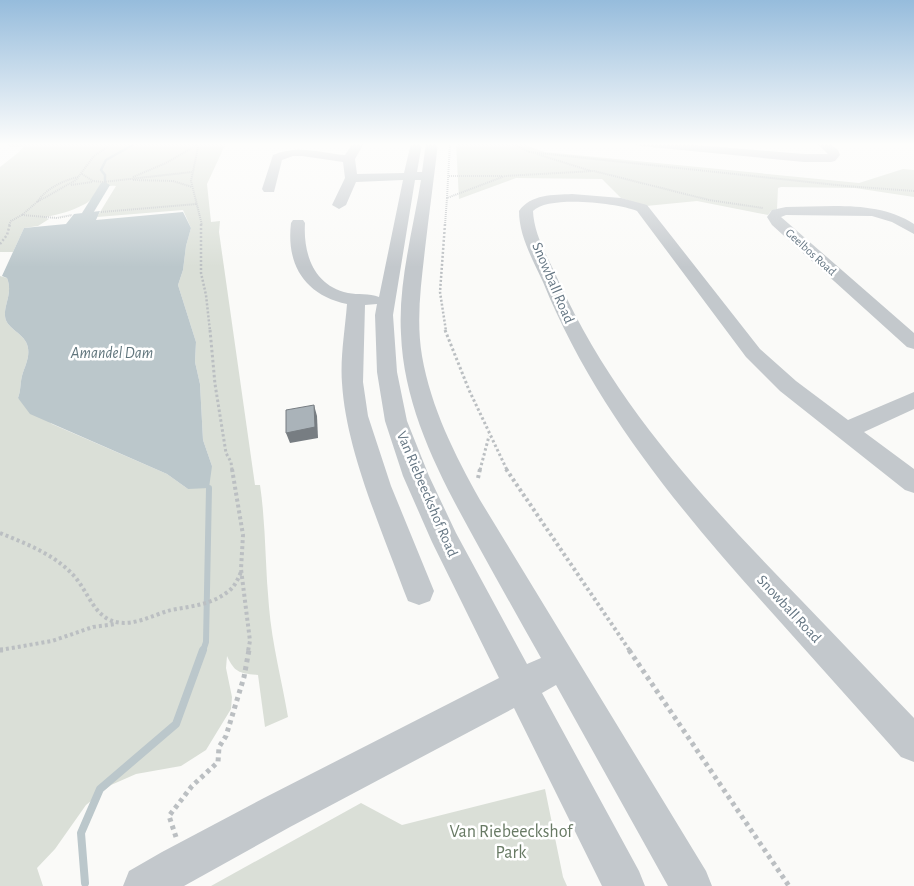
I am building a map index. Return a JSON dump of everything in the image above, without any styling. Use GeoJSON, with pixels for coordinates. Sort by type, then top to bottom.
{"type":"FeatureCollection","features":[{"type":"Feature","properties":{"kind":"street"},"geometry":{"type":"LineString","coordinates":[[269,189],[270,184]]}},
{"type":"Feature","properties":{"kind":"street"},"geometry":{"type":"LineString","coordinates":[[338,205],[348,184]]}},
{"type":"Feature","properties":{"kind":"street","name":"Van Riebeeckshof Road"},"geometry":{"type":"LineString","coordinates":[[408,184],[384,315],[387,372],[396,420],[404,446],[446,542],[624,886]]}},
{"type":"Feature","properties":{"kind":"street","name":"Van Riebeeckshof Road"},"geometry":{"type":"LineString","coordinates":[[426,184],[411,300],[410,334],[419,383],[439,444],[471,508],[692,886]]}},
{"type":"Feature","properties":{"kind":"street","name":"Snowball Road"},"geometry":{"type":"LineString","coordinates":[[910,734],[676,485],[607,391],[591,364],[550,283],[528,224],[526,211],[529,206],[535,202],[553,200],[606,200],[627,202],[642,208],[753,353],[788,386],[914,483]]}},
{"type":"Feature","properties":{"kind":"street","name":"Geelbos Road"},"geometry":{"type":"LineString","coordinates":[[914,230],[896,219],[874,212],[781,212],[775,215],[777,222],[914,343]]}},
{"type":"Feature","properties":{"kind":"street"},"geometry":{"type":"LineString","coordinates":[[298,223],[296,235],[297,253],[314,282],[341,297],[411,300]]}},
{"type":"Feature","properties":{"kind":"street"},"geometry":{"type":"LineString","coordinates":[[356,299],[352,382],[357,416],[385,505],[419,591]]}},
{"type":"Feature","properties":{"kind":"street"},"geometry":{"type":"LineString","coordinates":[[845,431],[914,400]]}},
{"type":"Feature","properties":{"kind":"street"},"geometry":{"type":"LineString","coordinates":[[144,886],[180,864],[291,805],[413,743],[520,685],[562,665]]}},
{"type":"Feature","properties":{"kind":"path"},"geometry":{"type":"LineString","coordinates":[[37,202],[43,194],[60,184]]}},
{"type":"Feature","properties":{"kind":"path"},"geometry":{"type":"LineString","coordinates":[[0,244],[7,235],[11,221],[22,215],[37,202],[69,184]]}},
{"type":"Feature","properties":{"kind":"path"},"geometry":{"type":"LineString","coordinates":[[49,190],[74,184]]}},
{"type":"Feature","properties":{"kind":"path"},"geometry":{"type":"LineString","coordinates":[[180,864],[174,827],[169,816],[192,786],[218,762],[219,747],[226,736],[244,677],[250,641],[241,571],[243,535],[231,462],[226,453],[215,384],[206,295],[201,273],[202,228],[192,187],[184,184]]}},
{"type":"Feature","properties":{"kind":"path"},"geometry":{"type":"LineString","coordinates":[[448,184],[440,292],[441,309],[452,349],[489,436],[504,465],[789,886]]}},
{"type":"Feature","properties":{"kind":"path"},"geometry":{"type":"LineString","coordinates":[[447,198],[484,184]]}},
{"type":"Feature","properties":{"kind":"path"},"geometry":{"type":"LineString","coordinates":[[647,184],[709,200],[752,205],[781,212]]}},
{"type":"Feature","properties":{"kind":"path"},"geometry":{"type":"LineString","coordinates":[[831,184],[914,191]]}},
{"type":"Feature","properties":{"kind":"path"},"geometry":{"type":"LineString","coordinates":[[102,212],[197,204]]}},
{"type":"Feature","properties":{"kind":"path"},"geometry":{"type":"LineString","coordinates":[[22,215],[57,218],[72,215]]}},
{"type":"Feature","properties":{"kind":"path"},"geometry":{"type":"LineString","coordinates":[[471,508],[489,436]]}},
{"type":"Feature","properties":{"kind":"path"},"geometry":{"type":"LineString","coordinates":[[0,533],[46,553],[63,564],[76,578],[100,612],[108,620],[119,624]]}},
{"type":"Feature","properties":{"kind":"path"},"geometry":{"type":"LineString","coordinates":[[0,650],[52,641],[106,624],[119,624],[141,618],[151,618],[173,610],[184,609],[211,600],[231,590],[241,571]]}},
{"type":"Feature","properties":{"kind":"green space"},"geometry":{"type":"Polygon","coordinates":[[[0,184],[207,184],[211,222],[220,221],[219,232],[255,485],[260,485],[262,500],[270,621],[288,717],[265,727],[258,675],[238,671],[227,656],[226,668],[232,697],[231,709],[206,750],[181,766],[136,774],[111,785],[86,805],[55,849],[37,868],[43,886],[0,886],[0,276],[7,278],[9,283],[5,312],[6,320],[28,346],[18,398],[52,424],[167,474],[188,489],[212,466],[203,440],[200,384],[195,362],[196,342],[178,285],[183,270],[186,246],[191,228],[183,210],[97,217],[116,186],[106,187],[79,207],[47,217],[49,219],[38,226],[24,228],[13,252],[0,252],[0,184]]]}},
{"type":"Feature","properties":{"kind":"green space"},"geometry":{"type":"Polygon","coordinates":[[[458,184],[499,184],[459,199],[458,184]]]}},
{"type":"Feature","properties":{"kind":"green space"},"geometry":{"type":"Polygon","coordinates":[[[607,184],[914,184],[914,197],[855,188],[781,187],[778,188],[777,209],[771,211],[768,215],[697,201],[646,206],[621,198],[607,184]]]}},
{"type":"Feature","properties":{"kind":"green space","name":"Van Riebeeckshof Park"},"geometry":{"type":"Polygon","coordinates":[[[545,789],[563,877],[567,886],[211,886],[361,803],[402,825],[545,789]]]}},
{"type":"Feature","properties":{"kind":"water","name":"Amandel Dam"},"geometry":{"type":"Polygon","coordinates":[[[100,211],[96,220],[183,212],[191,228],[186,246],[183,270],[178,285],[196,342],[195,362],[200,384],[203,440],[212,466],[209,488],[188,489],[167,474],[30,414],[18,398],[28,346],[6,320],[5,312],[9,283],[7,278],[2,276],[24,228],[66,224],[74,214],[100,211]]]}},
{"type":"Feature","properties":{"kind":"building"},"geometry":{"type":"Polygon","coordinates":[[[314,405],[315,427],[286,433],[286,410],[314,405]]]}},
{"type":"Feature","properties":{"kind":"waterway"},"geometry":{"type":"LineString","coordinates":[[88,213],[105,185]]}},
{"type":"Feature","properties":{"kind":"waterway"},"geometry":{"type":"LineString","coordinates":[[203,651],[206,642],[209,488]]}},
{"type":"Feature","properties":{"kind":"waterway"},"geometry":{"type":"LineString","coordinates":[[85,883],[81,833],[100,789],[176,724],[203,650]]}}]}
